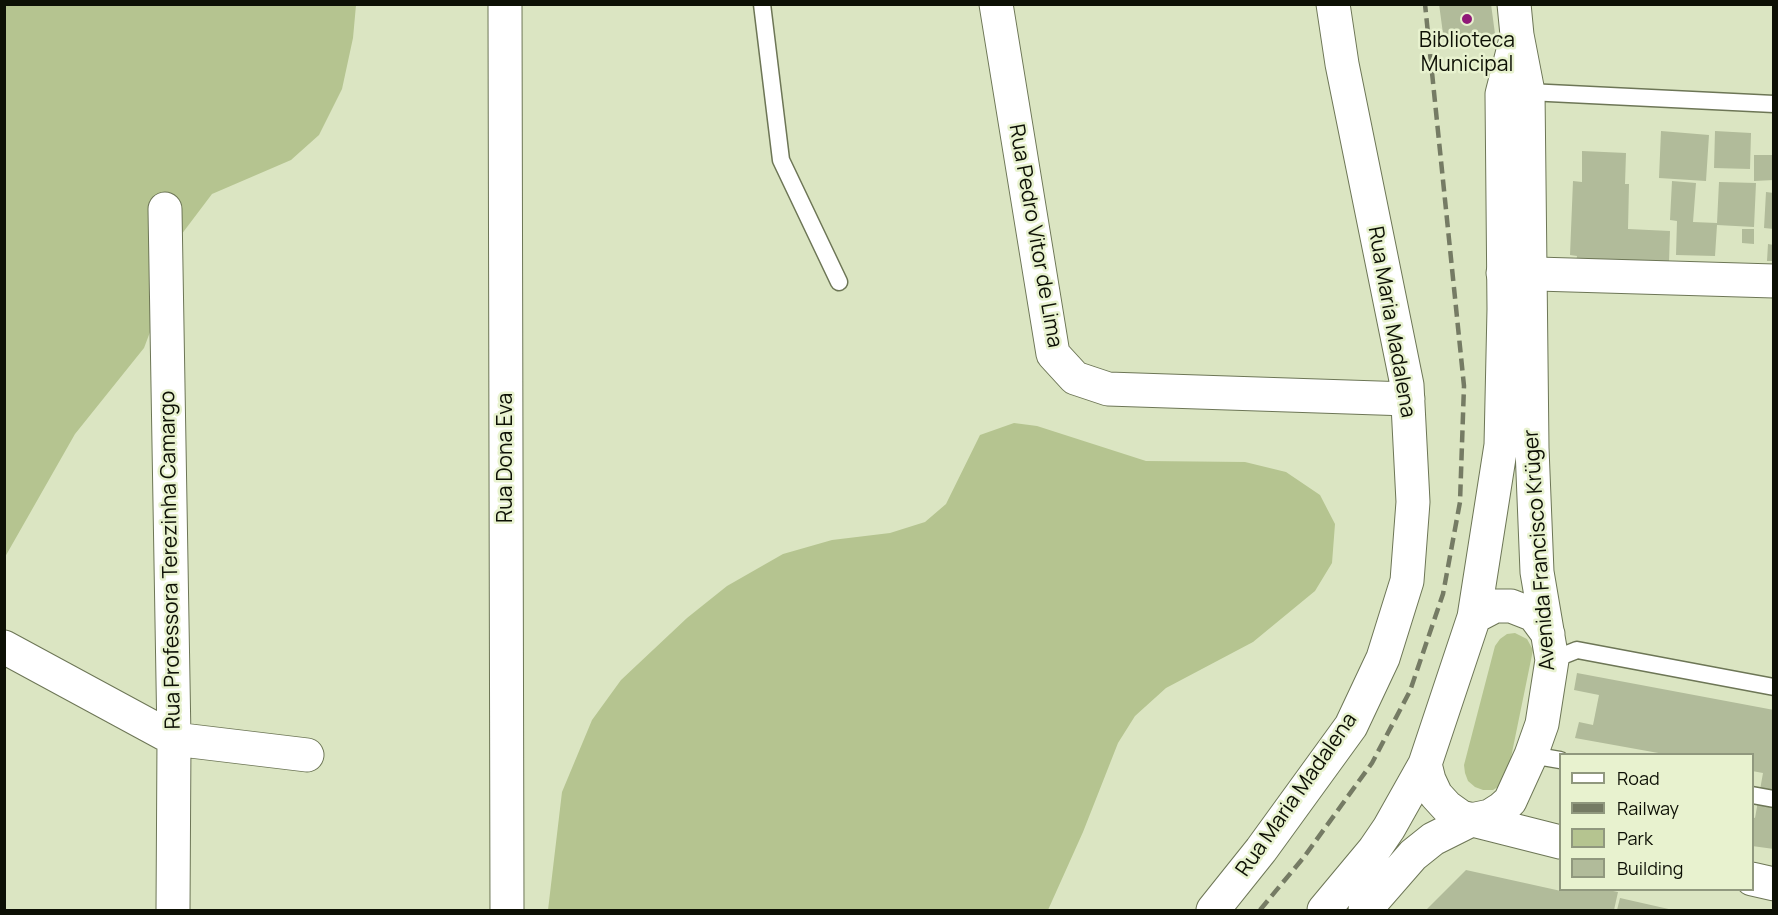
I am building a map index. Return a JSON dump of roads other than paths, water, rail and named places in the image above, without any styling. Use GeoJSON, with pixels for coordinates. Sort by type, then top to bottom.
{"type":"FeatureCollection","features":[{"type":"Feature","properties":{"kind":"street","name":"Rua Dona Eva"},"geometry":{"type":"LineString","coordinates":[[505,4],[507,910]]}},
{"type":"Feature","properties":{"kind":"street","name":"Rua Pedro Vitor de Lima"},"geometry":{"type":"LineString","coordinates":[[996,4],[1053,354],[1075,378],[1108,389],[1408,399]]}},
{"type":"Feature","properties":{"kind":"street","name":"Rua Maria Madalena"},"geometry":{"type":"LineString","coordinates":[[1213,910],[1261,850],[1351,726],[1383,658],[1407,581],[1413,502],[1408,399],[1342,64],[1333,4]]}},
{"type":"Feature","properties":{"kind":"street","name":"Avenida Francisco Krüger"},"geometry":{"type":"LineString","coordinates":[[1348,906],[1425,764],[1474,617],[1501,445],[1504,309],[1516,273],[1528,92],[1516,20]]}},
{"type":"Feature","properties":{"kind":"street","name":"Avenida Francisco Krüger"},"geometry":{"type":"LineString","coordinates":[[1348,906],[1433,839],[1471,820],[1490,816],[1501,809],[1546,758],[1542,724],[1550,647],[1537,561],[1532,448],[1502,94],[1516,20]]}},
{"type":"Feature","properties":{"kind":"street","name":"Rua Professora Terezinha Camargo"},"geometry":{"type":"LineString","coordinates":[[165,209],[174,739],[173,910]]}},
{"type":"Feature","properties":{"kind":"street"},"geometry":{"type":"LineString","coordinates":[[1516,273],[1773,281]]}},
{"type":"Feature","properties":{"kind":"street"},"geometry":{"type":"LineString","coordinates":[[1474,617],[1495,606],[1511,606],[1527,611],[1533,615],[1550,647]]}},
{"type":"Feature","properties":{"kind":"street"},"geometry":{"type":"LineString","coordinates":[[4,647],[174,739],[307,755]]}},
{"type":"Feature","properties":{"kind":"street"},"geometry":{"type":"LineString","coordinates":[[1425,764],[1431,786],[1443,804],[1456,814],[1471,820],[1559,842]]}},
{"type":"Feature","properties":{"kind":"street"},"geometry":{"type":"LineString","coordinates":[[1514,795],[1559,841]]}},
{"type":"Feature","properties":{"kind":"street"},"geometry":{"type":"LineString","coordinates":[[1754,879],[1773,884]]}},
{"type":"Feature","properties":{"kind":"lane"},"geometry":{"type":"LineString","coordinates":[[762,4],[781,160],[838,282]]}},
{"type":"Feature","properties":{"kind":"lane"},"geometry":{"type":"LineString","coordinates":[[1528,92],[1773,104]]}},
{"type":"Feature","properties":{"kind":"lane"},"geometry":{"type":"LineString","coordinates":[[1550,647],[1577,650],[1773,687]]}},
{"type":"Feature","properties":{"kind":"lane"},"geometry":{"type":"LineString","coordinates":[[1754,795],[1773,799]]}},
{"type":"Feature","properties":{"kind":"railway"},"geometry":{"type":"LineString","coordinates":[[1260,910],[1304,857],[1372,763],[1410,691],[1443,594],[1460,502],[1464,386],[1425,4]]}},
{"type":"Feature","properties":{"kind":"place","name":"Biblioteca Municipal"},"geometry":{"type":"Point","coordinates":[1467,19]}}]}
